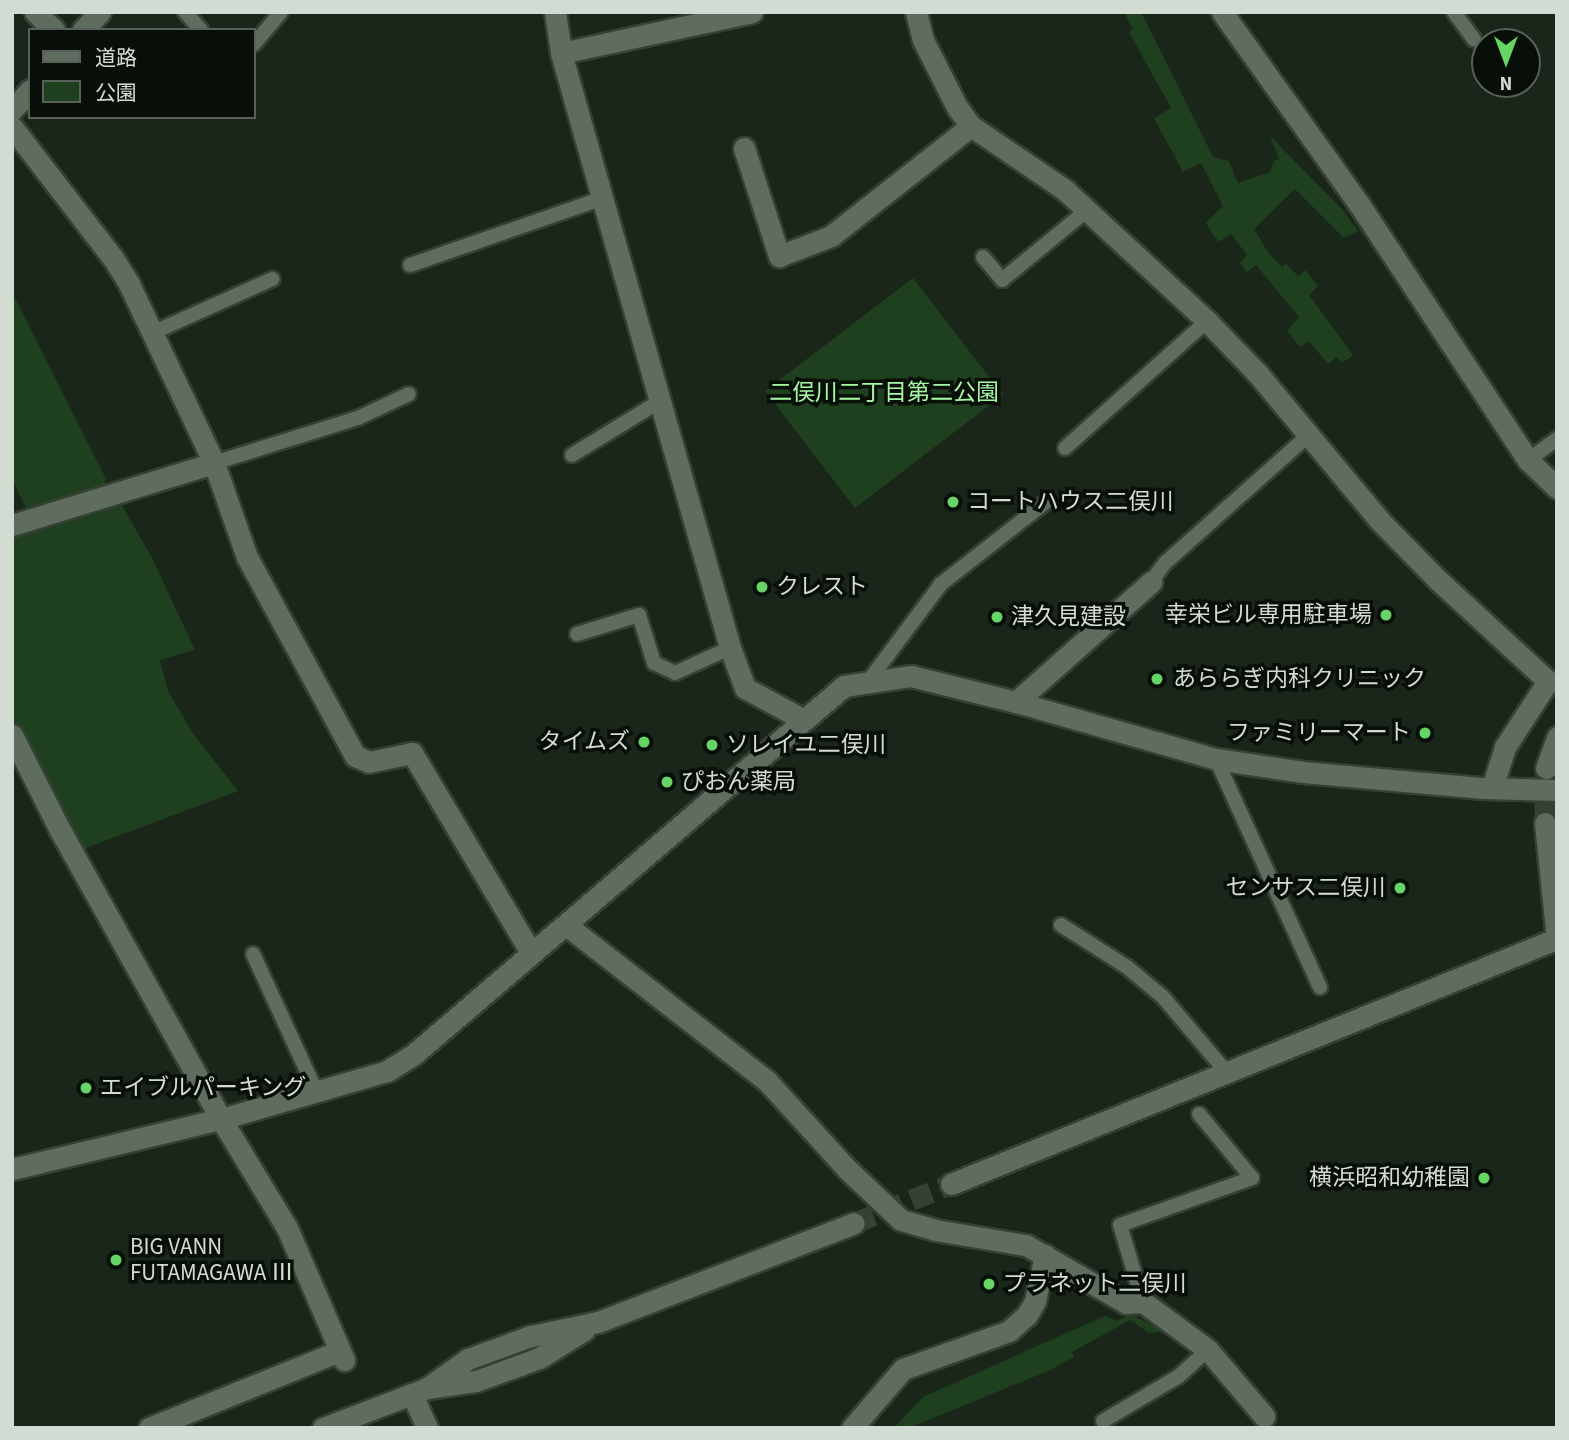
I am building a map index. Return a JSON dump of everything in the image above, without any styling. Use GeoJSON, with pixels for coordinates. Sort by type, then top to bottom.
{"type":"FeatureCollection","features":[{"type":"Feature","properties":{"kind":"street"},"geometry":{"type":"LineString","coordinates":[[35,12],[52,28]]}},
{"type":"Feature","properties":{"kind":"street"},"geometry":{"type":"LineString","coordinates":[[85,28],[100,12]]}},
{"type":"Feature","properties":{"kind":"street"},"geometry":{"type":"LineString","coordinates":[[555,12],[561,53],[730,648],[745,688],[802,719]]}},
{"type":"Feature","properties":{"kind":"street"},"geometry":{"type":"LineString","coordinates":[[561,53],[752,12]]}},
{"type":"Feature","properties":{"kind":"street"},"geometry":{"type":"LineString","coordinates":[[916,12],[923,40],[957,107],[971,126],[1065,190],[1207,321],[1310,434],[1381,522],[1438,580],[1548,681],[1505,747],[1492,788]]}},
{"type":"Feature","properties":{"kind":"street"},"geometry":{"type":"LineString","coordinates":[[1222,12],[1359,204],[1528,460],[1557,488]]}},
{"type":"Feature","properties":{"kind":"street"},"geometry":{"type":"LineString","coordinates":[[12,110],[28,92]]}},
{"type":"Feature","properties":{"kind":"street"},"geometry":{"type":"LineString","coordinates":[[744,148],[779,256],[831,236],[971,126]]}},
{"type":"Feature","properties":{"kind":"street"},"geometry":{"type":"LineString","coordinates":[[12,127],[113,258],[214,463],[247,557],[355,756],[369,762],[412,753],[531,953]]}},
{"type":"Feature","properties":{"kind":"street"},"geometry":{"type":"LineString","coordinates":[[12,525],[214,463]]}},
{"type":"Feature","properties":{"kind":"street"},"geometry":{"type":"LineString","coordinates":[[1016,702],[1151,582]]}},
{"type":"Feature","properties":{"kind":"street"},"geometry":{"type":"LineString","coordinates":[[12,1169],[221,1119],[387,1072],[413,1055],[802,719],[844,686],[911,676],[1016,702],[1216,759],[1303,772],[1492,788],[1557,790]]}},
{"type":"Feature","properties":{"kind":"street"},"geometry":{"type":"LineString","coordinates":[[12,735],[60,831],[221,1119],[287,1228],[342,1355],[149,1428]]}},
{"type":"Feature","properties":{"kind":"street"},"geometry":{"type":"LineString","coordinates":[[1546,768],[1557,737]]}},
{"type":"Feature","properties":{"kind":"street"},"geometry":{"type":"LineString","coordinates":[[951,1184],[1557,939],[1545,823]]}},
{"type":"Feature","properties":{"kind":"street"},"geometry":{"type":"LineString","coordinates":[[566,925],[767,1081],[848,1170],[901,1220],[936,1230],[1011,1242],[1045,1255],[1126,1303],[1143,1302],[1208,1350],[1264,1416]]}},
{"type":"Feature","properties":{"kind":"street"},"geometry":{"type":"LineString","coordinates":[[323,1428],[419,1391],[476,1381],[539,1358],[598,1322],[854,1223]]}},
{"type":"Feature","properties":{"kind":"street"},"geometry":{"type":"LineString","coordinates":[[852,1428],[903,1369],[1009,1331],[1018,1323],[1035,1301],[1045,1255]]}},
{"type":"Feature","properties":{"kind":"street"},"geometry":{"type":"LineString","coordinates":[[419,1391],[427,1428]]}},
{"type":"Feature","properties":{"kind":"lane"},"geometry":{"type":"LineString","coordinates":[[186,12],[199,28]]}},
{"type":"Feature","properties":{"kind":"lane"},"geometry":{"type":"LineString","coordinates":[[256,42],[281,12]]}},
{"type":"Feature","properties":{"kind":"lane"},"geometry":{"type":"LineString","coordinates":[[1454,12],[1471,36]]}},
{"type":"Feature","properties":{"kind":"lane"},"geometry":{"type":"LineString","coordinates":[[410,265],[603,198]]}},
{"type":"Feature","properties":{"kind":"lane"},"geometry":{"type":"LineString","coordinates":[[983,257],[1002,280],[1086,211]]}},
{"type":"Feature","properties":{"kind":"lane"},"geometry":{"type":"LineString","coordinates":[[152,333],[272,279]]}},
{"type":"Feature","properties":{"kind":"lane"},"geometry":{"type":"LineString","coordinates":[[1065,448],[1207,321]]}},
{"type":"Feature","properties":{"kind":"lane"},"geometry":{"type":"LineString","coordinates":[[214,463],[358,418],[408,394]]}},
{"type":"Feature","properties":{"kind":"lane"},"geometry":{"type":"LineString","coordinates":[[572,455],[660,401]]}},
{"type":"Feature","properties":{"kind":"lane"},"geometry":{"type":"LineString","coordinates":[[1151,582],[1165,563],[1310,434]]}},
{"type":"Feature","properties":{"kind":"lane"},"geometry":{"type":"LineString","coordinates":[[1528,460],[1557,439]]}},
{"type":"Feature","properties":{"kind":"lane"},"geometry":{"type":"LineString","coordinates":[[867,683],[941,584],[1046,502]]}},
{"type":"Feature","properties":{"kind":"lane"},"geometry":{"type":"LineString","coordinates":[[577,634],[639,615],[654,663],[675,673],[730,648]]}},
{"type":"Feature","properties":{"kind":"lane"},"geometry":{"type":"LineString","coordinates":[[1216,759],[1320,987]]}},
{"type":"Feature","properties":{"kind":"lane"},"geometry":{"type":"LineString","coordinates":[[1061,925],[1126,967],[1163,997],[1228,1074]]}},
{"type":"Feature","properties":{"kind":"lane"},"geometry":{"type":"LineString","coordinates":[[253,954],[316,1091]]}},
{"type":"Feature","properties":{"kind":"lane"},"geometry":{"type":"LineString","coordinates":[[1143,1302],[1120,1225],[1252,1178],[1199,1114]]}},
{"type":"Feature","properties":{"kind":"lane"},"geometry":{"type":"LineString","coordinates":[[1103,1422],[1179,1376],[1208,1350]]}},
{"type":"Feature","properties":{"kind":"green space"},"geometry":{"type":"Polygon","coordinates":[[[1124,12],[1141,12],[1213,157],[1229,161],[1238,183],[1270,172],[1274,161],[1279,159],[1270,136],[1343,210],[1358,231],[1344,238],[1295,189],[1254,229],[1268,252],[1282,267],[1286,264],[1298,276],[1305,270],[1318,286],[1309,295],[1353,355],[1342,363],[1337,357],[1328,364],[1309,341],[1300,347],[1287,331],[1299,317],[1256,265],[1247,272],[1240,263],[1247,255],[1231,234],[1218,242],[1206,223],[1223,206],[1201,163],[1183,172],[1154,118],[1171,108],[1129,32],[1133,30],[1124,12]]]}},
{"type":"Feature","properties":{"kind":"green space","name":"二俣川二丁目第二公園"},"geometry":{"type":"Polygon","coordinates":[[[913,278],[1003,395],[855,508],[765,391],[913,278]]]}},
{"type":"Feature","properties":{"kind":"green space"},"geometry":{"type":"Polygon","coordinates":[[[12,292],[106,479],[101,494],[30,515],[12,480],[12,292]]]}},
{"type":"Feature","properties":{"kind":"green space"},"geometry":{"type":"Polygon","coordinates":[[[119,500],[153,560],[195,650],[160,660],[168,691],[192,732],[238,791],[83,849],[12,717],[12,534],[119,500]]]}},
{"type":"Feature","properties":{"kind":"green space"},"geometry":{"type":"Polygon","coordinates":[[[1131,1314],[1164,1332],[1149,1333],[1130,1320],[1072,1352],[1074,1357],[1048,1371],[909,1428],[894,1428],[923,1397],[1105,1316],[1117,1321],[1131,1314]]]}},
{"type":"Feature","properties":{"kind":"tunnel"},"geometry":{"type":"LineString","coordinates":[[1545,823],[1546,768]]}},
{"type":"Feature","properties":{"kind":"tunnel"},"geometry":{"type":"LineString","coordinates":[[854,1223],[951,1184]]}},
{"type":"Feature","properties":{"kind":"place","name":"コートハウス二俣川"},"geometry":{"type":"Point","coordinates":[953,502]}},
{"type":"Feature","properties":{"kind":"place","name":"クレスト"},"geometry":{"type":"Point","coordinates":[762,587]}},
{"type":"Feature","properties":{"kind":"place","name":"幸栄ビル専用駐車場"},"geometry":{"type":"Point","coordinates":[1386,615]}},
{"type":"Feature","properties":{"kind":"place","name":"津久見建設"},"geometry":{"type":"Point","coordinates":[997,617]}},
{"type":"Feature","properties":{"kind":"place","name":"あららぎ内科クリニック"},"geometry":{"type":"Point","coordinates":[1157,679]}},
{"type":"Feature","properties":{"kind":"place","name":"ファミリーマート"},"geometry":{"type":"Point","coordinates":[1425,733]}},
{"type":"Feature","properties":{"kind":"place","name":"タイムズ"},"geometry":{"type":"Point","coordinates":[644,742]}},
{"type":"Feature","properties":{"kind":"place","name":"ソレイユ二俣川"},"geometry":{"type":"Point","coordinates":[712,745]}},
{"type":"Feature","properties":{"kind":"place","name":"ぴおん薬局"},"geometry":{"type":"Point","coordinates":[667,782]}},
{"type":"Feature","properties":{"kind":"place","name":"センサス二俣川"},"geometry":{"type":"Point","coordinates":[1400,888]}},
{"type":"Feature","properties":{"kind":"place","name":"エイブルパーキング"},"geometry":{"type":"Point","coordinates":[86,1088]}},
{"type":"Feature","properties":{"kind":"place","name":"横浜昭和幼稚園"},"geometry":{"type":"Point","coordinates":[1484,1178]}},
{"type":"Feature","properties":{"kind":"place","name":"BIG VANN FUTAMAGAWA Ⅲ"},"geometry":{"type":"Point","coordinates":[116,1260]}},
{"type":"Feature","properties":{"kind":"place","name":"プラネット二俣川"},"geometry":{"type":"Point","coordinates":[989,1284]}}]}
